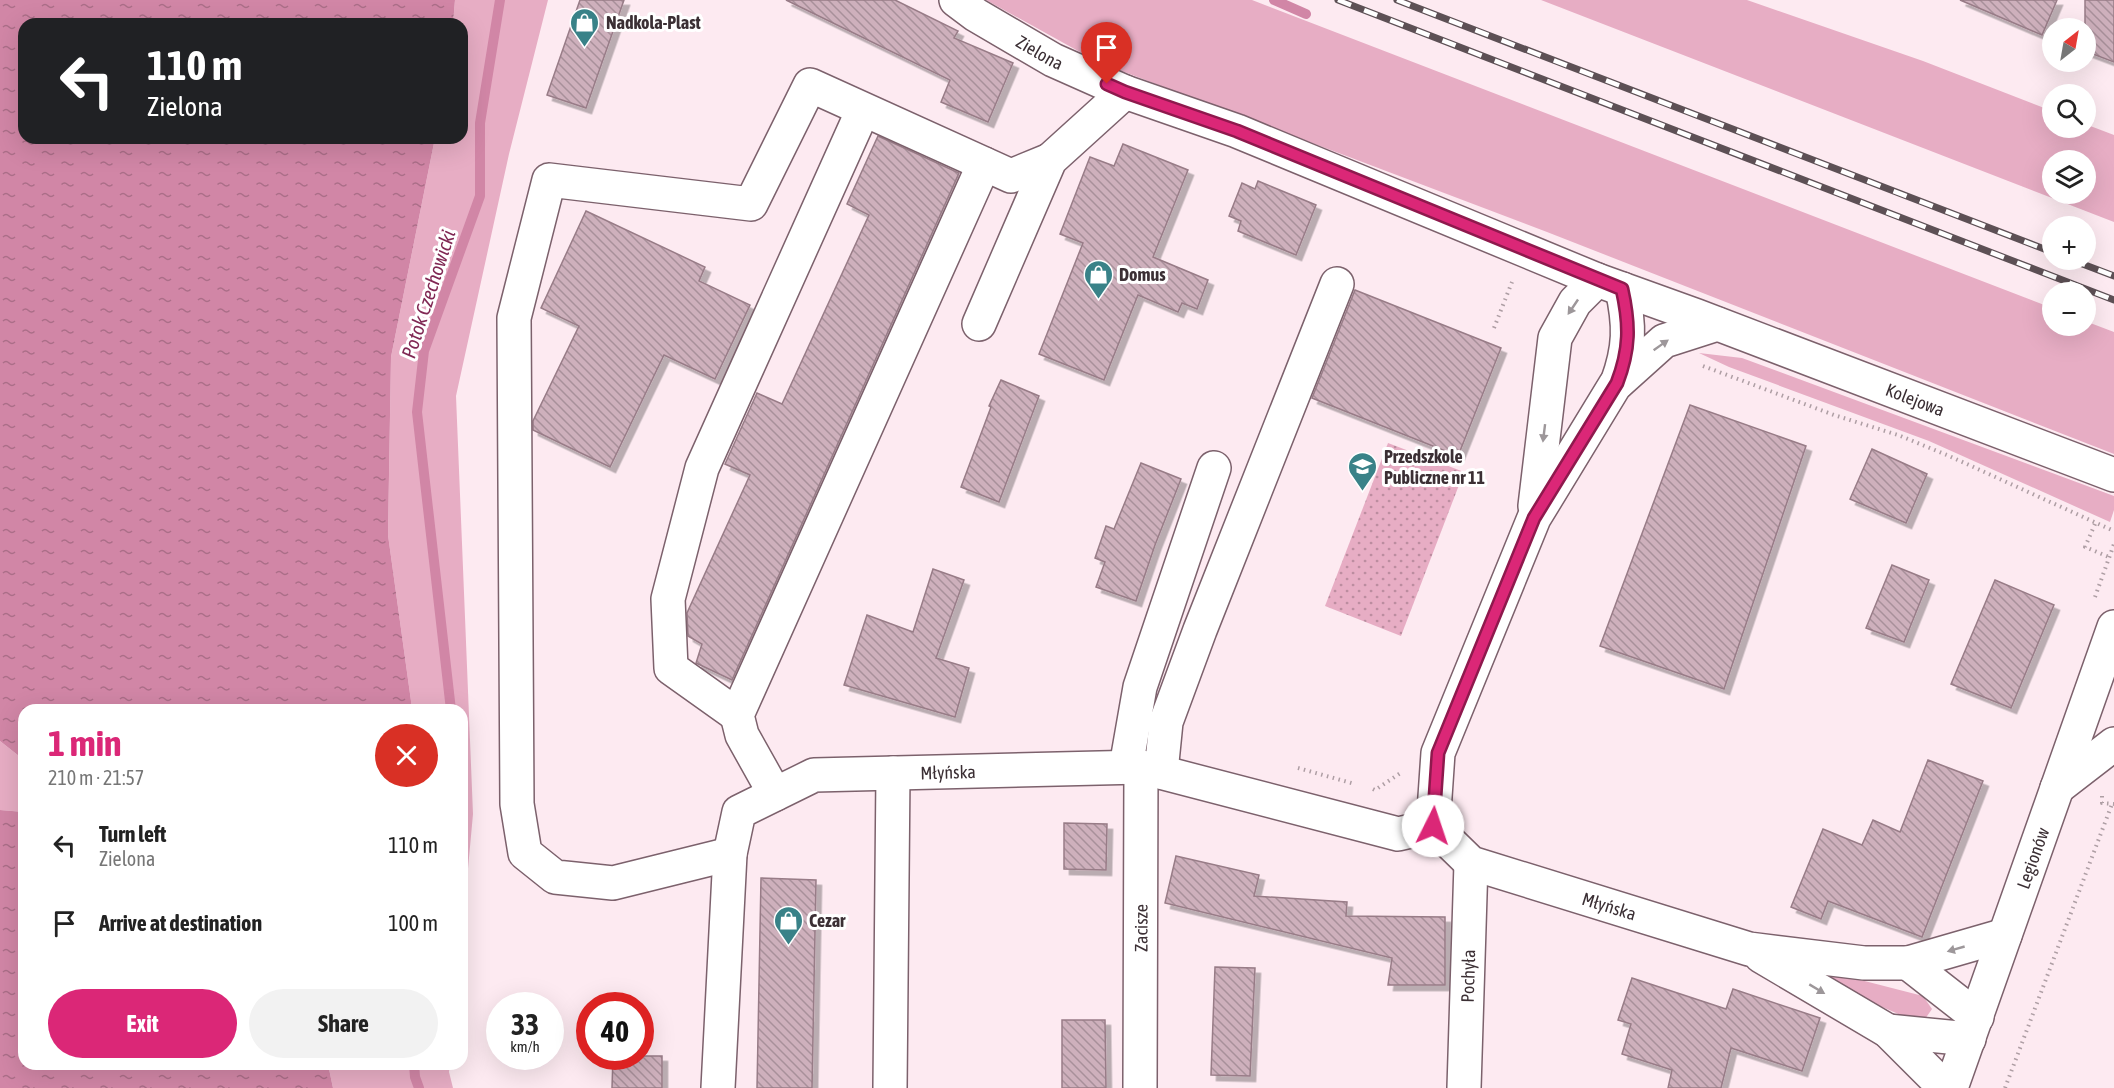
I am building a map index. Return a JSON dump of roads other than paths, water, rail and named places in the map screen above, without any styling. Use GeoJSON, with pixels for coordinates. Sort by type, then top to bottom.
{"type":"FeatureCollection","features":[{"type":"Feature","properties":{"kind":"street","name":"Zielona"},"geometry":{"type":"LineString","coordinates":[[956,0],[976,15],[1053,60],[1125,92],[1237,131],[1609,284]]}},
{"type":"Feature","properties":{"kind":"street"},"geometry":{"type":"LineString","coordinates":[[730,854],[613,883],[555,877],[525,853],[517,804],[514,318],[549,180],[751,204],[810,85],[1011,177],[1050,160],[1125,92]]}},
{"type":"Feature","properties":{"kind":"street"},"geometry":{"type":"LineString","coordinates":[[737,715],[671,668],[668,599],[702,468],[863,110]]}},
{"type":"Feature","properties":{"kind":"street"},"geometry":{"type":"LineString","coordinates":[[979,324],[1050,160]]}},
{"type":"Feature","properties":{"kind":"street"},"geometry":{"type":"LineString","coordinates":[[776,794],[742,735],[737,715],[984,164]]}},
{"type":"Feature","properties":{"kind":"street"},"geometry":{"type":"LineString","coordinates":[[1143,769],[1166,722],[1337,284]]}},
{"type":"Feature","properties":{"kind":"street"},"geometry":{"type":"LineString","coordinates":[[1471,863],[1433,826],[1438,753],[1534,518],[1617,383],[1624,364],[1628,341],[1627,314],[1609,284],[1575,302],[1555,338],[1534,518]]}},
{"type":"Feature","properties":{"kind":"street","name":"Kolejowa"},"geometry":{"type":"LineString","coordinates":[[1609,284],[2114,475]]}},
{"type":"Feature","properties":{"kind":"street"},"geometry":{"type":"LineString","coordinates":[[1617,383],[1664,341],[1717,324]]}},
{"type":"Feature","properties":{"kind":"street"},"geometry":{"type":"LineString","coordinates":[[1143,769],[1140,687],[1214,468]]}},
{"type":"Feature","properties":{"kind":"street","name":"Legionów"},"geometry":{"type":"LineString","coordinates":[[1951,1088],[2110,638]]}},
{"type":"Feature","properties":{"kind":"street"},"geometry":{"type":"LineString","coordinates":[[2057,788],[2114,744]]}},
{"type":"Feature","properties":{"kind":"street","name":"Młyńska"},"geometry":{"type":"LineString","coordinates":[[718,1088],[730,854],[739,812],[814,775],[1143,769],[1398,834],[1433,826]]}},
{"type":"Feature","properties":{"kind":"street","name":"Zacisze"},"geometry":{"type":"LineString","coordinates":[[1140,1088],[1143,769]]}},
{"type":"Feature","properties":{"kind":"street"},"geometry":{"type":"LineString","coordinates":[[891,1088],[893,773]]}},
{"type":"Feature","properties":{"kind":"street","name":"Młyńska"},"geometry":{"type":"LineString","coordinates":[[1471,863],[1749,949],[1864,963],[1908,963],[2005,935]]}},
{"type":"Feature","properties":{"kind":"street","name":"Pochyła"},"geometry":{"type":"LineString","coordinates":[[1464,1088],[1471,863]]}},
{"type":"Feature","properties":{"kind":"street","name":"Młyńska"},"geometry":{"type":"LineString","coordinates":[[1749,949],[1888,1031],[1944,1088]]}},
{"type":"Feature","properties":{"kind":"street"},"geometry":{"type":"LineString","coordinates":[[1908,963],[1973,1028]]}},
{"type":"Feature","properties":{"kind":"street","name":"Młyńska"},"geometry":{"type":"LineString","coordinates":[[1888,1031],[1973,1028]]}},
{"type":"Feature","properties":{"kind":"water"},"geometry":{"type":"Polygon","coordinates":[[[0,0],[455,0],[454,18],[18,18],[18,144],[434,144],[391,357],[388,535],[411,704],[18,704],[18,755],[0,741],[0,0]]]}},
{"type":"Feature","properties":{"kind":"water"},"geometry":{"type":"Polygon","coordinates":[[[0,810],[18,812],[18,1070],[329,1070],[333,1088],[0,1088],[0,810]]]}},
{"type":"Feature","properties":{"kind":"waterway","name":"Potok Czechowicki"},"geometry":{"type":"LineString","coordinates":[[450,704],[417,412],[424,351],[480,196],[480,123],[500,0]]}},
{"type":"Feature","properties":{"kind":"waterway"},"geometry":{"type":"LineString","coordinates":[[1274,0],[1306,14]]}},
{"type":"Feature","properties":{"kind":"waterway","name":"Potok Czechowicki"},"geometry":{"type":"LineString","coordinates":[[414,1070],[419,1088]]}},
{"type":"Feature","properties":{"kind":"railway"},"geometry":{"type":"LineString","coordinates":[[1338,0],[2114,300]]}},
{"type":"Feature","properties":{"kind":"railway"},"geometry":{"type":"LineString","coordinates":[[1397,0],[2042,248]]}},
{"type":"Feature","properties":{"kind":"railway"},"geometry":{"type":"LineString","coordinates":[[2096,269],[2114,276]]}},
{"type":"Feature","properties":{"kind":"place","name":"Nadkola-Plast"},"geometry":{"type":"Point","coordinates":[585,48]}},
{"type":"Feature","properties":{"kind":"place","name":"Domus"},"geometry":{"type":"Point","coordinates":[1098,300]}},
{"type":"Feature","properties":{"kind":"place","name":"Przedszkole Publiczne nr 11"},"geometry":{"type":"Point","coordinates":[1363,492]}},
{"type":"Feature","properties":{"kind":"place","name":"Cezar"},"geometry":{"type":"Point","coordinates":[788,946]}}]}
